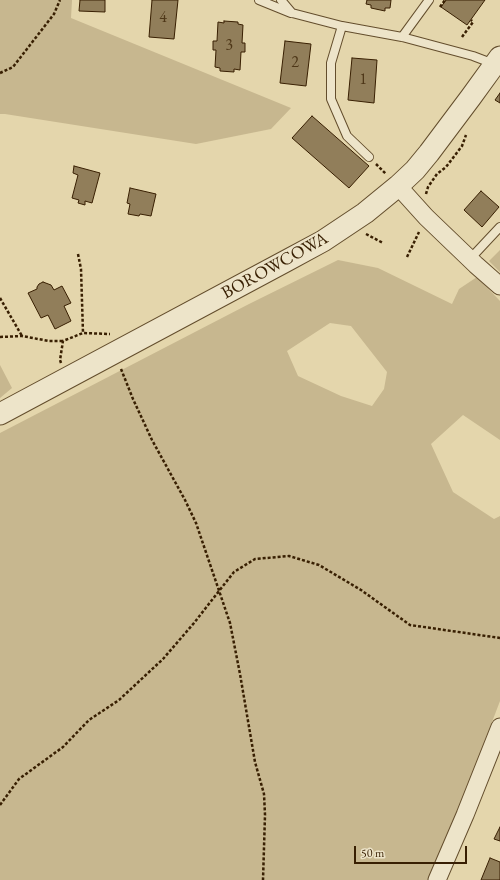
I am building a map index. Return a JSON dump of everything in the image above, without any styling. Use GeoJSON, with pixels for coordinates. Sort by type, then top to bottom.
{"type":"FeatureCollection","features":[{"type":"Feature","properties":{"kind":"street","name":"BOROWCOWA"},"geometry":{"type":"LineString","coordinates":[[0,414],[323,241],[365,213],[415,170],[497,61]]}},
{"type":"Feature","properties":{"kind":"street"},"geometry":{"type":"LineString","coordinates":[[398,186],[426,217],[500,286]]}},
{"type":"Feature","properties":{"kind":"street"},"geometry":{"type":"LineString","coordinates":[[437,880],[466,815],[500,726]]}},
{"type":"Feature","properties":{"kind":"lane"},"geometry":{"type":"LineString","coordinates":[[259,0],[292,13],[342,26],[402,37],[497,61]]}},
{"type":"Feature","properties":{"kind":"lane"},"geometry":{"type":"LineString","coordinates":[[281,0],[292,13]]}},
{"type":"Feature","properties":{"kind":"lane"},"geometry":{"type":"LineString","coordinates":[[402,37],[429,0]]}},
{"type":"Feature","properties":{"kind":"lane"},"geometry":{"type":"LineString","coordinates":[[342,26],[331,63],[331,99],[347,136],[369,157]]}},
{"type":"Feature","properties":{"kind":"lane"},"geometry":{"type":"LineString","coordinates":[[470,259],[500,227]]}},
{"type":"Feature","properties":{"kind":"path"},"geometry":{"type":"LineString","coordinates":[[0,73],[13,67],[54,14],[60,0]]}},
{"type":"Feature","properties":{"kind":"path"},"geometry":{"type":"LineString","coordinates":[[442,4],[445,0]]}},
{"type":"Feature","properties":{"kind":"path"},"geometry":{"type":"LineString","coordinates":[[462,37],[473,22],[471,20]]}},
{"type":"Feature","properties":{"kind":"path"},"geometry":{"type":"LineString","coordinates":[[426,197],[428,187],[436,174],[446,167],[462,146],[466,133]]}},
{"type":"Feature","properties":{"kind":"path"},"geometry":{"type":"LineString","coordinates":[[369,157],[398,186]]}},
{"type":"Feature","properties":{"kind":"path"},"geometry":{"type":"LineString","coordinates":[[364,233],[383,244]]}},
{"type":"Feature","properties":{"kind":"path"},"geometry":{"type":"LineString","coordinates":[[78,254],[81,269],[83,333]]}},
{"type":"Feature","properties":{"kind":"path"},"geometry":{"type":"LineString","coordinates":[[0,298],[22,336]]}},
{"type":"Feature","properties":{"kind":"path"},"geometry":{"type":"LineString","coordinates":[[0,337],[22,336],[49,342],[63,341],[83,333],[114,335]]}},
{"type":"Feature","properties":{"kind":"path"},"geometry":{"type":"LineString","coordinates":[[62,364],[60,360],[63,341]]}},
{"type":"Feature","properties":{"kind":"path"},"geometry":{"type":"LineString","coordinates":[[120,368],[152,440],[196,523],[230,622],[255,762],[264,794],[265,815],[263,880]]}},
{"type":"Feature","properties":{"kind":"path"},"geometry":{"type":"LineString","coordinates":[[0,805],[19,779],[63,747],[89,720],[119,700],[163,659],[194,623],[234,572],[256,559],[289,556],[319,565],[361,590],[410,625],[500,638]]}},
{"type":"Feature","properties":{"kind":"shaded area"},"geometry":{"type":"Polygon","coordinates":[[[0,0],[72,0],[71,18],[291,108],[271,129],[196,144],[0,114],[0,0]]]}},
{"type":"Feature","properties":{"kind":"shaded area"},"geometry":{"type":"Polygon","coordinates":[[[500,250],[500,272],[489,261],[500,250]]]}},
{"type":"Feature","properties":{"kind":"shaded area"},"geometry":{"type":"Polygon","coordinates":[[[338,260],[378,268],[452,304],[459,289],[477,277],[500,301],[500,440],[463,415],[431,444],[453,492],[494,519],[500,516],[500,701],[455,819],[428,880],[0,880],[0,433],[249,304],[338,260]],[[330,323],[287,351],[298,376],[341,396],[372,406],[384,389],[387,372],[351,326],[330,323]]]}},
{"type":"Feature","properties":{"kind":"shaded area"},"geometry":{"type":"Polygon","coordinates":[[[0,365],[12,388],[0,398],[0,365]]]}},
{"type":"Feature","properties":{"kind":"building"},"geometry":{"type":"Polygon","coordinates":[[[80,0],[105,0],[105,12],[79,11],[80,0]]]}},
{"type":"Feature","properties":{"kind":"building"},"geometry":{"type":"Polygon","coordinates":[[[152,0],[178,0],[174,39],[149,37],[152,0]]]}},
{"type":"Feature","properties":{"kind":"building"},"geometry":{"type":"Polygon","coordinates":[[[367,0],[391,0],[390,8],[385,8],[385,11],[371,8],[371,5],[366,4],[367,0]]]}},
{"type":"Feature","properties":{"kind":"building"},"geometry":{"type":"Polygon","coordinates":[[[446,0],[485,0],[467,25],[441,7],[446,0]]]}},
{"type":"Feature","properties":{"kind":"building"},"geometry":{"type":"Polygon","coordinates":[[[224,21],[238,22],[238,24],[243,25],[242,43],[245,43],[245,52],[241,52],[240,70],[234,69],[234,72],[220,71],[220,68],[215,67],[216,50],[213,50],[213,41],[217,41],[218,22],[224,23],[224,21]]]}},
{"type":"Feature","properties":{"kind":"building"},"geometry":{"type":"Polygon","coordinates":[[[285,41],[311,44],[306,86],[280,83],[285,41]]]}},
{"type":"Feature","properties":{"kind":"building"},"geometry":{"type":"Polygon","coordinates":[[[352,58],[377,60],[374,103],[348,100],[352,58]]]}},
{"type":"Feature","properties":{"kind":"building"},"geometry":{"type":"Polygon","coordinates":[[[500,93],[500,103],[495,100],[500,93]]]}},
{"type":"Feature","properties":{"kind":"building"},"geometry":{"type":"Polygon","coordinates":[[[312,116],[369,166],[349,188],[292,138],[312,116]]]}},
{"type":"Feature","properties":{"kind":"building"},"geometry":{"type":"Polygon","coordinates":[[[74,166],[100,173],[92,203],[85,201],[85,205],[78,203],[79,200],[72,198],[78,175],[73,173],[74,166]]]}},
{"type":"Feature","properties":{"kind":"building"},"geometry":{"type":"Polygon","coordinates":[[[130,188],[156,194],[151,216],[128,214],[130,204],[127,203],[130,188]]]}},
{"type":"Feature","properties":{"kind":"building"},"geometry":{"type":"Polygon","coordinates":[[[481,191],[499,207],[482,227],[464,210],[481,191]]]}},
{"type":"Feature","properties":{"kind":"building"},"geometry":{"type":"Polygon","coordinates":[[[43,282],[51,285],[54,290],[62,286],[71,303],[64,306],[71,321],[55,329],[48,315],[41,318],[28,293],[37,289],[39,284],[43,282]]]}},
{"type":"Feature","properties":{"kind":"building"},"geometry":{"type":"Polygon","coordinates":[[[500,827],[500,841],[494,839],[500,827]]]}},
{"type":"Feature","properties":{"kind":"building"},"geometry":{"type":"Polygon","coordinates":[[[490,858],[500,862],[500,880],[481,880],[490,858]]]}}]}
